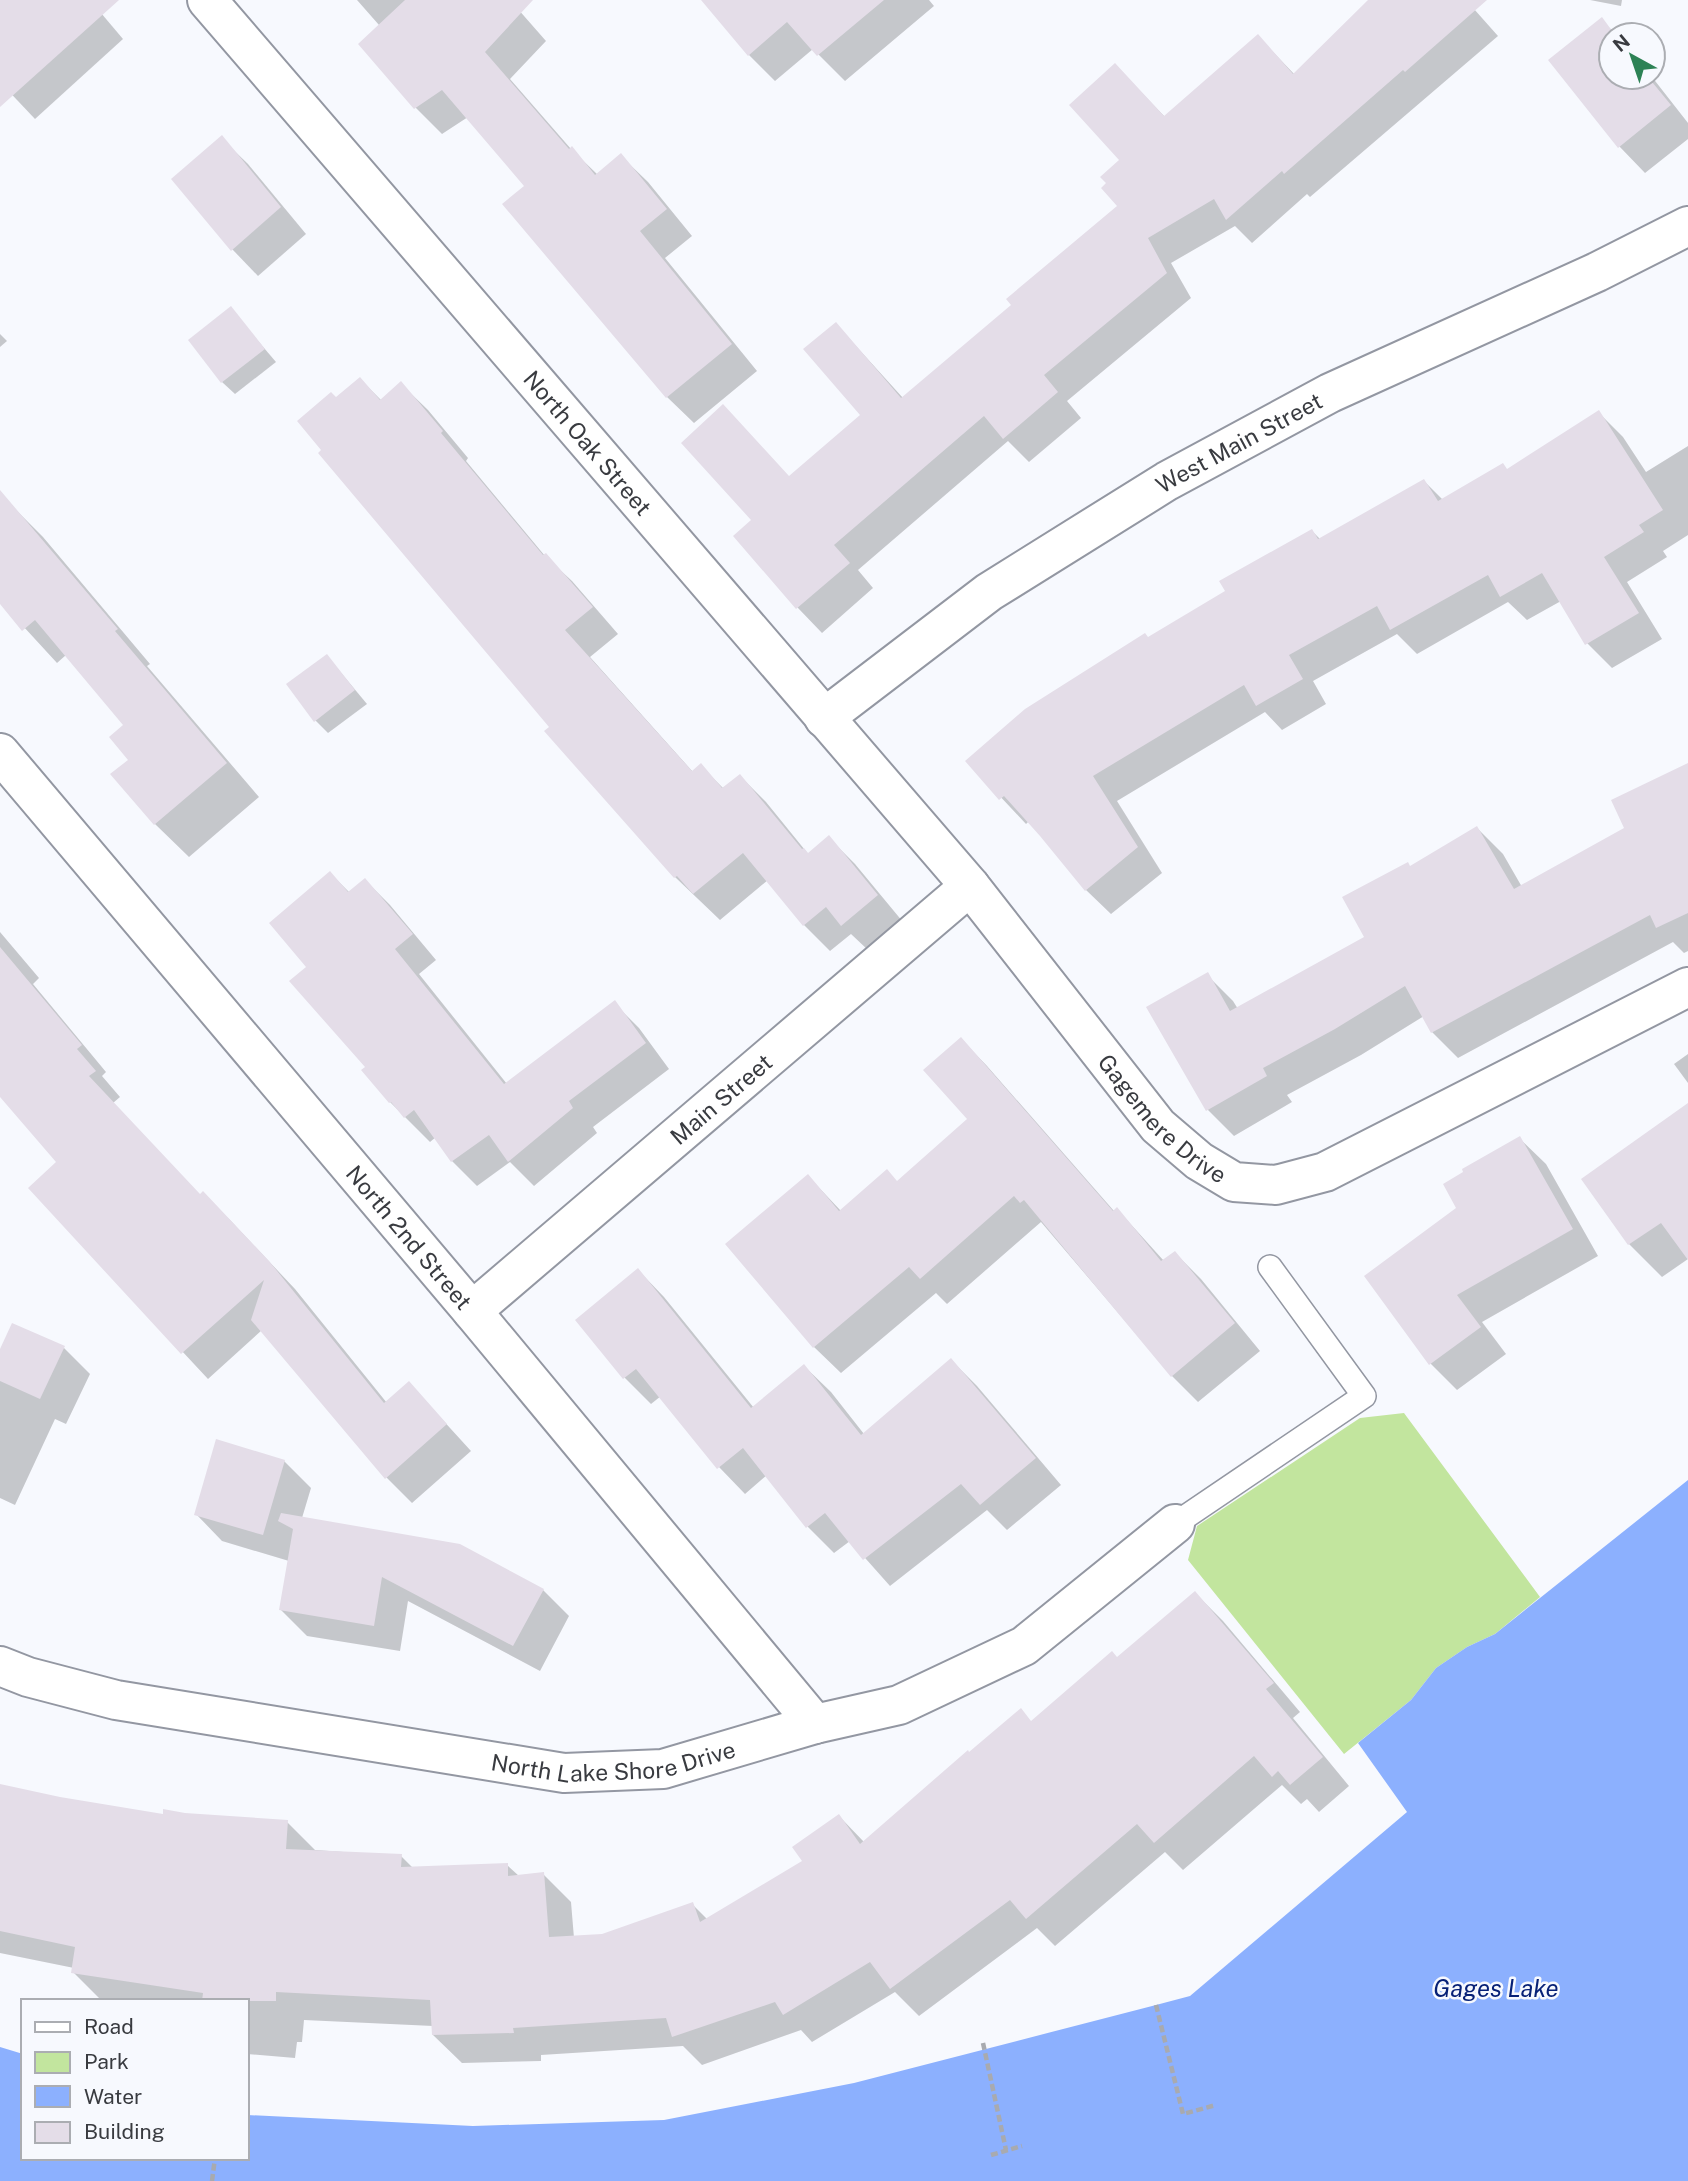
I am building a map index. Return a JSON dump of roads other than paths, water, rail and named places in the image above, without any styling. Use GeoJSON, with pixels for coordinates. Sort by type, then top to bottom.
{"type":"FeatureCollection","features":[{"type":"Feature","properties":{"kind":"street","name":"North Oak Street"},"geometry":{"type":"LineString","coordinates":[[207,0],[970,886]]}},
{"type":"Feature","properties":{"kind":"street","name":"West Main Street"},"geometry":{"type":"LineString","coordinates":[[824,718],[989,592],[1167,481],[1330,393],[1597,272],[1688,226]]}},
{"type":"Feature","properties":{"kind":"street","name":"North 2nd Street"},"geometry":{"type":"LineString","coordinates":[[0,753],[472,1311],[815,1724]]}},
{"type":"Feature","properties":{"kind":"street","name":"Gagemere Drive"},"geometry":{"type":"LineString","coordinates":[[970,886],[1158,1126],[1199,1161],[1234,1182],[1276,1185],[1325,1172],[1688,986]]}},
{"type":"Feature","properties":{"kind":"street","name":"Main Street"},"geometry":{"type":"LineString","coordinates":[[472,1311],[970,886]]}},
{"type":"Feature","properties":{"kind":"street","name":"North Lake Shore Drive"},"geometry":{"type":"LineString","coordinates":[[0,1666],[28,1677],[116,1700],[564,1773],[663,1769],[815,1724],[898,1705],[1024,1646],[1175,1524]]}},
{"type":"Feature","properties":{"kind":"lane"},"geometry":{"type":"LineString","coordinates":[[1175,1524],[1364,1396],[1270,1267]]}},
{"type":"Feature","properties":{"kind":"water","name":"Gages Lake"},"geometry":{"type":"Polygon","coordinates":[[[1688,1480],[1688,2181],[0,2181],[0,2047],[21,2053],[21,2160],[248,2160],[248,2115],[473,2126],[664,2120],[854,2083],[1190,1996],[1407,1812],[1358,1743],[1411,1700],[1436,1668],[1467,1647],[1495,1634],[1688,1480]]]}}]}
